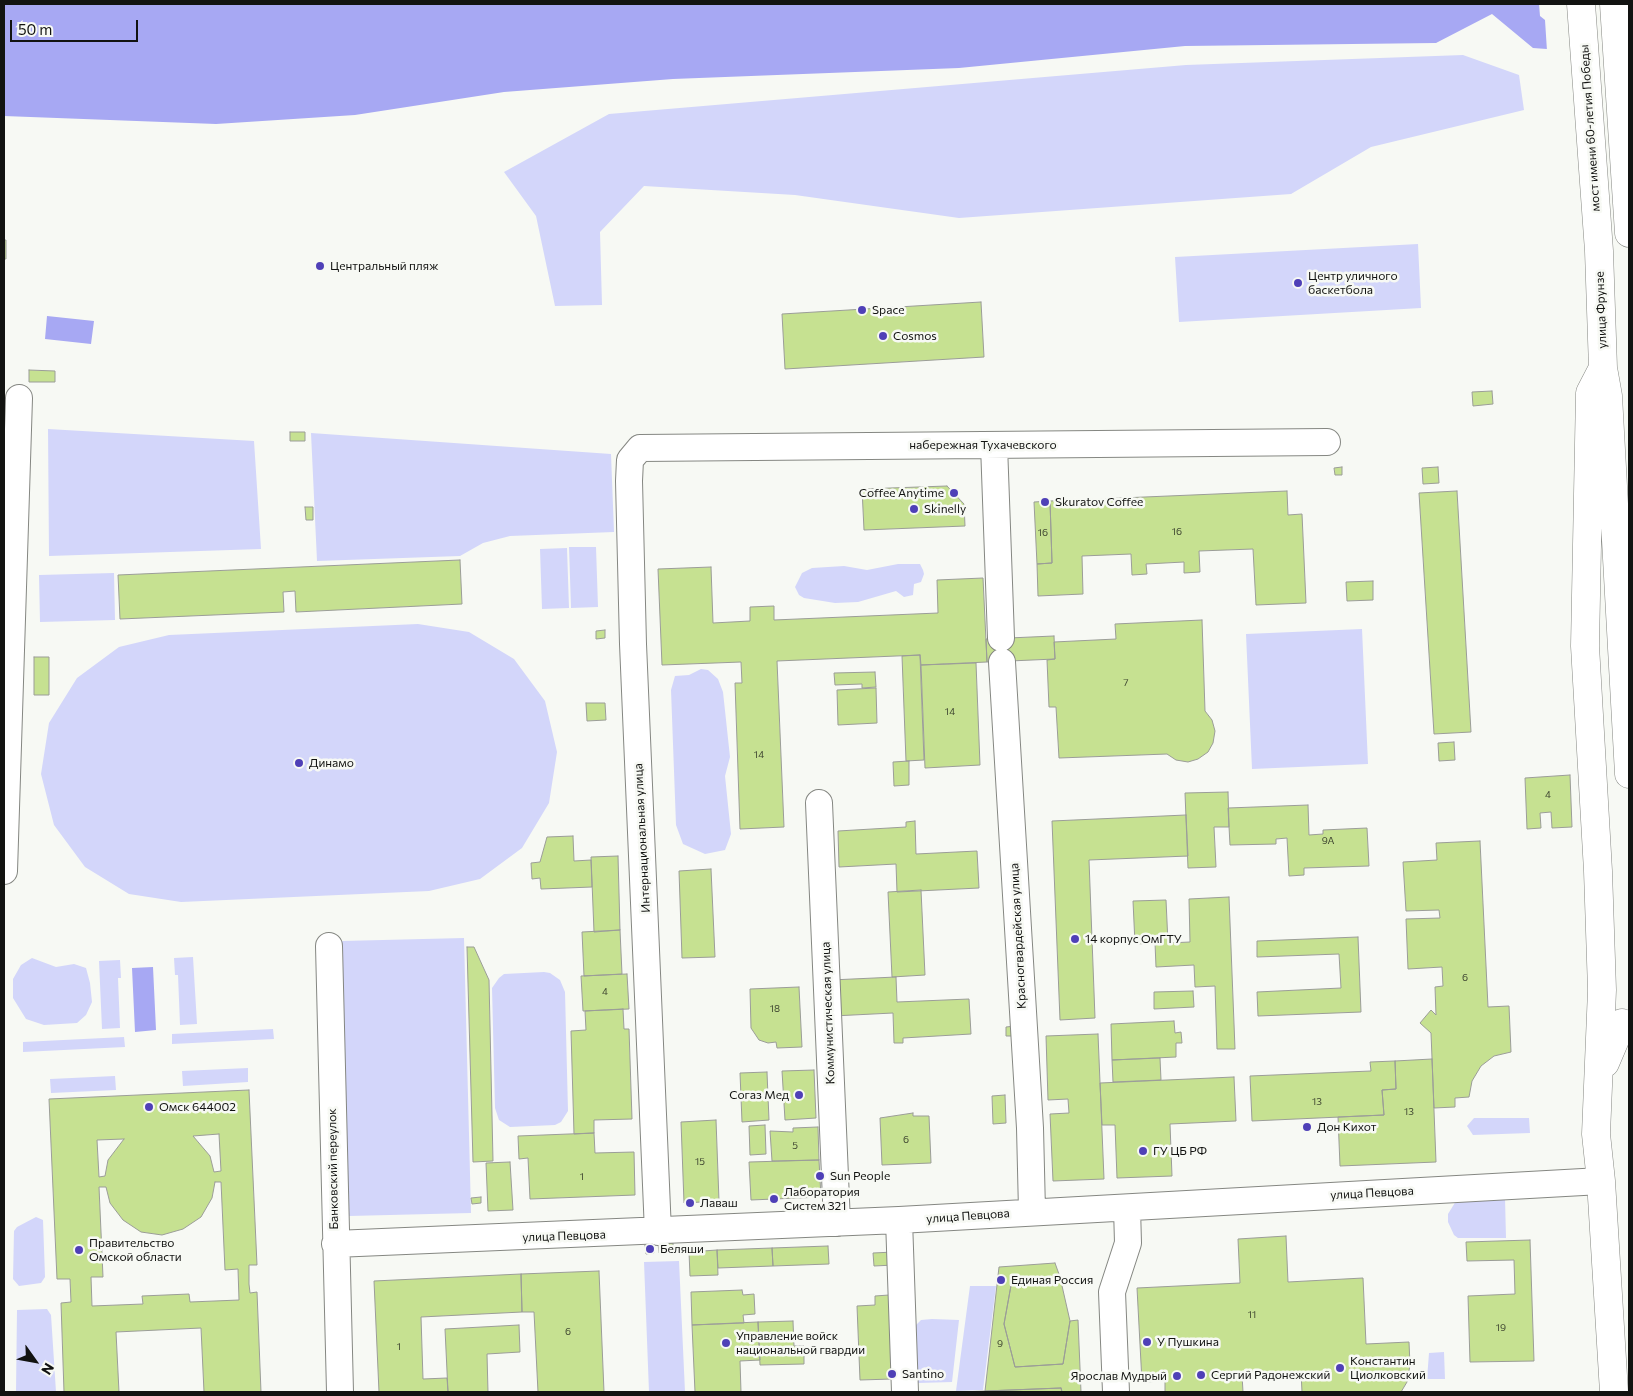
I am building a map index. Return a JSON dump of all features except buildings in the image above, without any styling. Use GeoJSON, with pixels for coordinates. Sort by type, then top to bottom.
{"type":"FeatureCollection","features":[{"type":"Feature","properties":{"kind":"main road","name":"мост имени 60-летия Победы"},"geometry":{"type":"LineString","coordinates":[[1581,4],[1599,251]]}},
{"type":"Feature","properties":{"kind":"main road"},"geometry":{"type":"LineString","coordinates":[[1614,4],[1629,233]]}},
{"type":"Feature","properties":{"kind":"main road","name":"улица Фрунзе"},"geometry":{"type":"LineString","coordinates":[[1599,251],[1603,368],[1608,396],[1629,774]]}},
{"type":"Feature","properties":{"kind":"main road"},"geometry":{"type":"LineString","coordinates":[[1603,368],[1590,393],[1585,646],[1602,990],[1596,1134],[1601,1181],[1614,1392]]}},
{"type":"Feature","properties":{"kind":"main road"},"geometry":{"type":"LineString","coordinates":[[1598,1086],[1613,1040],[1622,1023]]}},
{"type":"Feature","properties":{"kind":"street"},"geometry":{"type":"LineString","coordinates":[[4,871],[19,398]]}},
{"type":"Feature","properties":{"kind":"street","name":"набережная Тухачевского"},"geometry":{"type":"LineString","coordinates":[[640,448],[1326,442]]}},
{"type":"Feature","properties":{"kind":"street","name":"Красногвардейская улица"},"geometry":{"type":"LineString","coordinates":[[994,446],[1002,650],[1029,1103],[1032,1211]]}},
{"type":"Feature","properties":{"kind":"street","name":"Интернациональная улица"},"geometry":{"type":"LineString","coordinates":[[640,448],[630,460],[628,481],[658,1232]]}},
{"type":"Feature","properties":{"kind":"street","name":"Коммунистическая улица"},"geometry":{"type":"LineString","coordinates":[[820,803],[837,1223]]}},
{"type":"Feature","properties":{"kind":"street","name":"Банковский переулок"},"geometry":{"type":"LineString","coordinates":[[329,946],[340,1392]]}},
{"type":"Feature","properties":{"kind":"street","name":"улица Певцова"},"geometry":{"type":"LineString","coordinates":[[335,1244],[658,1232],[1601,1181]]}},
{"type":"Feature","properties":{"kind":"street"},"geometry":{"type":"LineString","coordinates":[[1116,1392],[1112,1292],[1128,1244],[1126,1208]]}},
{"type":"Feature","properties":{"kind":"street"},"geometry":{"type":"LineString","coordinates":[[898,1220],[905,1392]]}},
{"type":"Feature","properties":{"kind":"shaded area"},"geometry":{"type":"Polygon","coordinates":[[[1463,55],[1519,75],[1524,110],[1371,147],[1291,194],[959,218],[795,195],[644,186],[600,232],[602,305],[555,306],[536,216],[504,172],[609,114],[1186,65],[1463,55]]]}},
{"type":"Feature","properties":{"kind":"shaded area","name":"Центр уличного баскетбола"},"geometry":{"type":"Polygon","coordinates":[[[1418,244],[1421,308],[1179,322],[1175,257],[1418,244]]]}},
{"type":"Feature","properties":{"kind":"shaded area"},"geometry":{"type":"Polygon","coordinates":[[[48,429],[254,441],[261,549],[49,556],[48,429]]]}},
{"type":"Feature","properties":{"kind":"shaded area"},"geometry":{"type":"Polygon","coordinates":[[[311,433],[611,454],[614,532],[510,536],[483,543],[460,556],[317,561],[311,433]]]}},
{"type":"Feature","properties":{"kind":"shaded area"},"geometry":{"type":"Polygon","coordinates":[[[569,547],[596,547],[598,607],[571,608],[569,547]]]}},
{"type":"Feature","properties":{"kind":"shaded area"},"geometry":{"type":"Polygon","coordinates":[[[567,548],[569,608],[542,609],[540,549],[567,548]]]}},
{"type":"Feature","properties":{"kind":"shaded area"},"geometry":{"type":"Polygon","coordinates":[[[898,564],[920,564],[923,570],[924,574],[921,582],[914,584],[913,595],[904,597],[896,591],[858,602],[835,603],[804,598],[799,595],[795,587],[802,573],[812,568],[844,566],[867,570],[898,564]]]}},
{"type":"Feature","properties":{"kind":"shaded area"},"geometry":{"type":"Polygon","coordinates":[[[114,573],[115,620],[40,622],[39,575],[114,573]]]}},
{"type":"Feature","properties":{"kind":"shaded area","name":"Динамо"},"geometry":{"type":"Polygon","coordinates":[[[418,624],[469,632],[514,659],[545,701],[557,752],[549,803],[522,848],[480,879],[429,891],[181,902],[129,894],[85,867],[54,825],[41,774],[49,723],[77,678],[119,647],[169,635],[418,624]]]}},
{"type":"Feature","properties":{"kind":"shaded area"},"geometry":{"type":"Polygon","coordinates":[[[1362,629],[1368,764],[1252,769],[1246,634],[1362,629]]]}},
{"type":"Feature","properties":{"kind":"shaded area"},"geometry":{"type":"Polygon","coordinates":[[[701,669],[708,670],[718,679],[723,692],[730,757],[725,776],[731,834],[725,850],[705,854],[683,844],[676,825],[671,690],[675,676],[689,675],[701,669]]]}},
{"type":"Feature","properties":{"kind":"shaded area"},"geometry":{"type":"Polygon","coordinates":[[[464,938],[471,1213],[349,1216],[342,941],[464,938]]]}},
{"type":"Feature","properties":{"kind":"shaded area"},"geometry":{"type":"Polygon","coordinates":[[[193,957],[197,1024],[180,1025],[178,975],[175,975],[174,958],[193,957]]]}},
{"type":"Feature","properties":{"kind":"shaded area"},"geometry":{"type":"Polygon","coordinates":[[[32,958],[56,967],[74,964],[86,968],[92,1002],[86,1015],[77,1023],[44,1025],[26,1019],[13,998],[13,979],[21,965],[32,958]]]}},
{"type":"Feature","properties":{"kind":"shaded area"},"geometry":{"type":"Polygon","coordinates":[[[120,960],[121,978],[118,978],[120,1028],[102,1029],[99,961],[120,960]]]}},
{"type":"Feature","properties":{"kind":"shaded area"},"geometry":{"type":"Polygon","coordinates":[[[550,973],[560,980],[565,992],[568,1111],[561,1122],[555,1125],[510,1127],[499,1120],[495,1108],[492,988],[504,974],[550,973]]]}},
{"type":"Feature","properties":{"kind":"shaded area"},"geometry":{"type":"Polygon","coordinates":[[[273,1029],[274,1039],[172,1044],[172,1034],[273,1029]]]}},
{"type":"Feature","properties":{"kind":"shaded area"},"geometry":{"type":"Polygon","coordinates":[[[124,1037],[125,1047],[23,1052],[23,1042],[124,1037]]]}},
{"type":"Feature","properties":{"kind":"shaded area"},"geometry":{"type":"Polygon","coordinates":[[[248,1068],[248,1082],[183,1086],[182,1071],[248,1068]]]}},
{"type":"Feature","properties":{"kind":"shaded area"},"geometry":{"type":"Polygon","coordinates":[[[115,1076],[116,1090],[51,1093],[50,1079],[115,1076]]]}},
{"type":"Feature","properties":{"kind":"shaded area"},"geometry":{"type":"Polygon","coordinates":[[[1474,1118],[1529,1118],[1530,1133],[1473,1135],[1467,1126],[1474,1118]]]}},
{"type":"Feature","properties":{"kind":"shaded area"},"geometry":{"type":"Polygon","coordinates":[[[1505,1198],[1506,1238],[1458,1238],[1454,1235],[1448,1222],[1448,1214],[1456,1201],[1505,1198]]]}},
{"type":"Feature","properties":{"kind":"shaded area"},"geometry":{"type":"Polygon","coordinates":[[[36,1217],[43,1220],[45,1277],[41,1283],[19,1286],[13,1279],[14,1231],[17,1227],[36,1217]]]}},
{"type":"Feature","properties":{"kind":"shaded area"},"geometry":{"type":"Polygon","coordinates":[[[679,1261],[685,1392],[649,1392],[644,1262],[679,1261]]]}},
{"type":"Feature","properties":{"kind":"shaded area"},"geometry":{"type":"Polygon","coordinates":[[[970,1286],[996,1286],[983,1390],[956,1391],[970,1286]]]}},
{"type":"Feature","properties":{"kind":"shaded area"},"geometry":{"type":"Polygon","coordinates":[[[47,1309],[51,1315],[56,1392],[16,1392],[17,1310],[47,1309]]]}},
{"type":"Feature","properties":{"kind":"shaded area"},"geometry":{"type":"Polygon","coordinates":[[[921,1320],[959,1320],[952,1382],[918,1383],[916,1325],[921,1320]]]}},
{"type":"Feature","properties":{"kind":"shaded area"},"geometry":{"type":"Polygon","coordinates":[[[1444,1352],[1445,1379],[1427,1379],[1429,1353],[1444,1352]]]}},
{"type":"Feature","properties":{"kind":"water"},"geometry":{"type":"Polygon","coordinates":[[[4,4],[1629,4],[1629,55],[1533,48],[1492,14],[1436,43],[1185,46],[959,68],[673,79],[504,92],[355,115],[216,124],[4,116],[4,4]]]}},
{"type":"Feature","properties":{"kind":"water"},"geometry":{"type":"Polygon","coordinates":[[[47,316],[94,321],[91,344],[45,339],[47,316]]]}},
{"type":"Feature","properties":{"kind":"water"},"geometry":{"type":"Polygon","coordinates":[[[153,967],[156,1030],[135,1032],[132,968],[153,967]]]}},
{"type":"Feature","properties":{"kind":"pier"},"geometry":{"type":"Polygon","coordinates":[[[1539,4],[1629,4],[1629,57],[1547,51],[1545,20],[1540,16],[1539,4]]]}},
{"type":"Feature","properties":{"kind":"place","name":"Центральный пляж"},"geometry":{"type":"Point","coordinates":[320,266]}},
{"type":"Feature","properties":{"kind":"place","name":"Центр уличного баскетбола"},"geometry":{"type":"Point","coordinates":[1298,283]}},
{"type":"Feature","properties":{"kind":"place","name":"Space"},"geometry":{"type":"Point","coordinates":[862,310]}},
{"type":"Feature","properties":{"kind":"place","name":"Cosmos"},"geometry":{"type":"Point","coordinates":[883,336]}},
{"type":"Feature","properties":{"kind":"place","name":"Coffee Anytime"},"geometry":{"type":"Point","coordinates":[954,493]}},
{"type":"Feature","properties":{"kind":"place","name":"Skuratov Coffee"},"geometry":{"type":"Point","coordinates":[1045,502]}},
{"type":"Feature","properties":{"kind":"place","name":"Skinelly"},"geometry":{"type":"Point","coordinates":[914,509]}},
{"type":"Feature","properties":{"kind":"place","name":"Динамо"},"geometry":{"type":"Point","coordinates":[299,763]}},
{"type":"Feature","properties":{"kind":"place","name":"14 корпус ОмГТУ"},"geometry":{"type":"Point","coordinates":[1075,939]}},
{"type":"Feature","properties":{"kind":"place","name":"Согаз Мед"},"geometry":{"type":"Point","coordinates":[799,1095]}},
{"type":"Feature","properties":{"kind":"place","name":"Омск 644002"},"geometry":{"type":"Point","coordinates":[149,1107]}},
{"type":"Feature","properties":{"kind":"place","name":"Дон Кихот"},"geometry":{"type":"Point","coordinates":[1307,1127]}},
{"type":"Feature","properties":{"kind":"place","name":"ГУ ЦБ РФ"},"geometry":{"type":"Point","coordinates":[1143,1151]}},
{"type":"Feature","properties":{"kind":"place","name":"Sun People"},"geometry":{"type":"Point","coordinates":[820,1176]}},
{"type":"Feature","properties":{"kind":"place","name":"Лаборатория Систем 321"},"geometry":{"type":"Point","coordinates":[774,1199]}},
{"type":"Feature","properties":{"kind":"place","name":"Лаваш"},"geometry":{"type":"Point","coordinates":[690,1203]}},
{"type":"Feature","properties":{"kind":"place","name":"Беляши"},"geometry":{"type":"Point","coordinates":[650,1249]}},
{"type":"Feature","properties":{"kind":"place","name":"Правительство Омской области"},"geometry":{"type":"Point","coordinates":[79,1250]}},
{"type":"Feature","properties":{"kind":"place","name":"Единая Россия"},"geometry":{"type":"Point","coordinates":[1001,1280]}},
{"type":"Feature","properties":{"kind":"place","name":"У Пушкина"},"geometry":{"type":"Point","coordinates":[1147,1342]}},
{"type":"Feature","properties":{"kind":"place","name":"Управление войск национальной гвардии"},"geometry":{"type":"Point","coordinates":[726,1343]}},
{"type":"Feature","properties":{"kind":"place","name":"Константин Циолковский"},"geometry":{"type":"Point","coordinates":[1340,1368]}},
{"type":"Feature","properties":{"kind":"place","name":"Santino"},"geometry":{"type":"Point","coordinates":[892,1374]}},
{"type":"Feature","properties":{"kind":"place","name":"Сергий Радонежский"},"geometry":{"type":"Point","coordinates":[1201,1375]}},
{"type":"Feature","properties":{"kind":"place","name":"Ярослав Мудрый"},"geometry":{"type":"Point","coordinates":[1177,1376]}}]}
